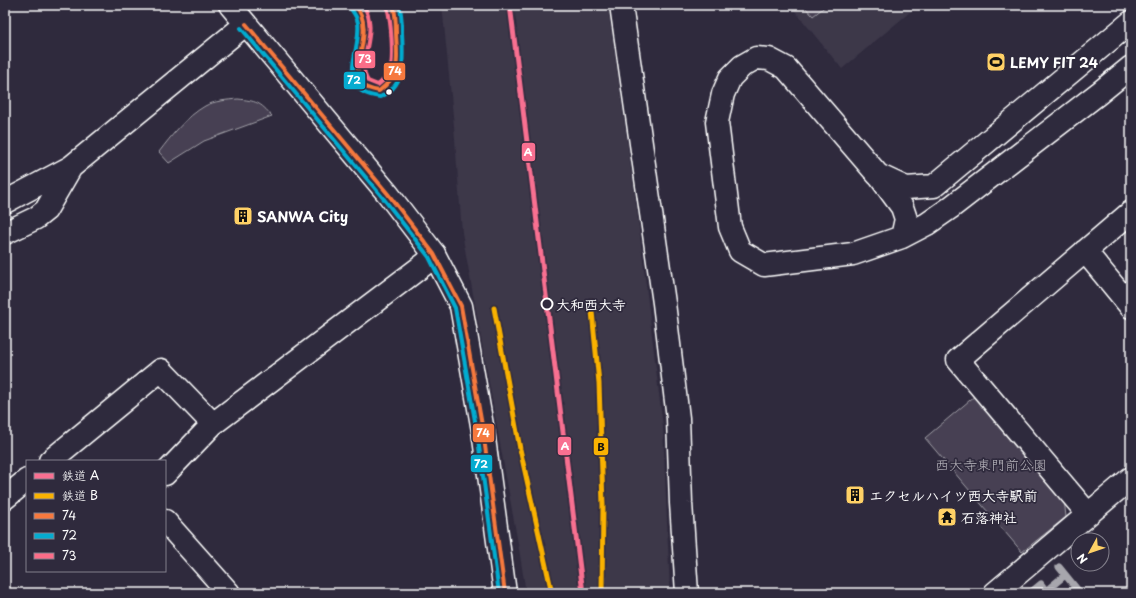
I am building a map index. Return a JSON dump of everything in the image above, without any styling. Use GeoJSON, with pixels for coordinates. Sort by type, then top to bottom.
{"type":"FeatureCollection","features":[{"type":"Feature","properties":{"kind":"street"},"geometry":{"type":"LineString","coordinates":[[230,5],[388,194],[434,254],[461,306],[484,436],[505,593]]}},
{"type":"Feature","properties":{"kind":"street"},"geometry":{"type":"LineString","coordinates":[[621,5],[664,303],[678,418],[681,503],[687,593]]}},
{"type":"Feature","properties":{"kind":"street"},"geometry":{"type":"LineString","coordinates":[[878,174],[906,188],[934,186],[1131,22]]}},
{"type":"Feature","properties":{"kind":"street"},"geometry":{"type":"LineString","coordinates":[[5,202],[71,167],[246,24]]}},
{"type":"Feature","properties":{"kind":"street"},"geometry":{"type":"LineString","coordinates":[[902,237],[906,219],[902,207],[878,174],[786,68],[769,59],[756,58],[742,66],[730,78],[723,94],[718,122],[730,227],[740,251],[764,265],[853,254],[902,237],[927,224],[950,208],[1131,67]]}},
{"type":"Feature","properties":{"kind":"street"},"geometry":{"type":"LineString","coordinates":[[5,233],[36,218],[46,210],[71,167]]}},
{"type":"Feature","properties":{"kind":"street"},"geometry":{"type":"LineString","coordinates":[[1088,514],[958,360],[1131,212]]}},
{"type":"Feature","properties":{"kind":"street"},"geometry":{"type":"LineString","coordinates":[[1085,251],[1131,308]]}},
{"type":"Feature","properties":{"kind":"street"},"geometry":{"type":"LineString","coordinates":[[166,473],[213,424],[426,263],[434,254]]}},
{"type":"Feature","properties":{"kind":"street"},"geometry":{"type":"LineString","coordinates":[[51,460],[161,370],[213,424]]}},
{"type":"Feature","properties":{"kind":"street"},"geometry":{"type":"LineString","coordinates":[[995,593],[1131,478]]}},
{"type":"Feature","properties":{"kind":"street"},"geometry":{"type":"LineString","coordinates":[[5,498],[26,481]]}},
{"type":"Feature","properties":{"kind":"street"},"geometry":{"type":"LineString","coordinates":[[166,522],[229,593]]}},
{"type":"Feature","properties":{"kind":"shaded area"},"geometry":{"type":"Polygon","coordinates":[[[442,5],[608,5],[637,210],[663,427],[670,593],[526,593],[462,233],[454,126],[442,5]]]}},
{"type":"Feature","properties":{"kind":"shaded area"},"geometry":{"type":"Polygon","coordinates":[[[790,5],[914,5],[916,7],[842,69],[790,5]]]}},
{"type":"Feature","properties":{"kind":"green space"},"geometry":{"type":"Polygon","coordinates":[[[803,5],[827,5],[813,16],[803,5]]]}},
{"type":"Feature","properties":{"kind":"green space"},"geometry":{"type":"Polygon","coordinates":[[[238,99],[261,105],[272,116],[204,141],[169,163],[159,152],[180,127],[198,110],[212,103],[238,99]]]}},
{"type":"Feature","properties":{"kind":"green space","name":"西大寺東門前公園"},"geometry":{"type":"Polygon","coordinates":[[[976,395],[1064,499],[1066,517],[1022,552],[925,438],[976,395]]]}},
{"type":"Feature","properties":{"kind":"waterway"},"geometry":{"type":"LineString","coordinates":[[1059,567],[1080,593]]}},
{"type":"Feature","properties":{"kind":"waterway"},"geometry":{"type":"LineString","coordinates":[[1030,593],[1041,584],[1046,591],[1065,575]]}},
{"type":"Feature","properties":{"kind":"rail line","name":"A"},"geometry":{"type":"LineString","coordinates":[[510,5],[583,593]]}},
{"type":"Feature","properties":{"kind":"rail line","name":"B"},"geometry":{"type":"LineString","coordinates":[[591,301],[599,383],[603,505],[602,593]]}},
{"type":"Feature","properties":{"kind":"rail line","name":"B"},"geometry":{"type":"LineString","coordinates":[[494,308],[520,449],[552,593]]}},
{"type":"Feature","properties":{"kind":"transit line","name":"74"},"geometry":{"type":"LineString","coordinates":[[355,5],[361,15],[364,26],[358,70],[359,79],[364,86],[379,91],[392,78],[395,72],[397,58],[396,22],[393,5]]}},
{"type":"Feature","properties":{"kind":"transit line","name":"73"},"geometry":{"type":"LineString","coordinates":[[363,5],[368,15],[370,25],[364,65],[365,74],[368,81],[378,85],[388,74],[392,57],[392,39],[387,7]]}},
{"type":"Feature","properties":{"kind":"transit line","name":"72"},"geometry":{"type":"LineString","coordinates":[[351,9],[358,23],[353,79],[357,87],[366,93],[380,97],[389,92],[395,86],[402,70],[402,23],[399,5]]}},
{"type":"Feature","properties":{"kind":"transit line","name":"74"},"geometry":{"type":"LineString","coordinates":[[246,24],[388,194],[434,254],[461,306],[483,431],[505,593]]}},
{"type":"Feature","properties":{"kind":"transit line","name":"72"},"geometry":{"type":"LineString","coordinates":[[241,28],[383,198],[429,257],[455,308],[477,432],[499,593]]}},
{"type":"Feature","properties":{"kind":"place","name":"LEMY FIT 24"},"geometry":{"type":"Point","coordinates":[996,62]}},
{"type":"Feature","properties":{"kind":"place","name":"SANWA City"},"geometry":{"type":"Point","coordinates":[243,216]}},
{"type":"Feature","properties":{"kind":"place","name":"大和西大寺"},"geometry":{"type":"Point","coordinates":[547,304]}},
{"type":"Feature","properties":{"kind":"place","name":"エクセルハイツ西大寺駅前"},"geometry":{"type":"Point","coordinates":[855,495]}},
{"type":"Feature","properties":{"kind":"place","name":"石落神社"},"geometry":{"type":"Point","coordinates":[947,517]}}]}
